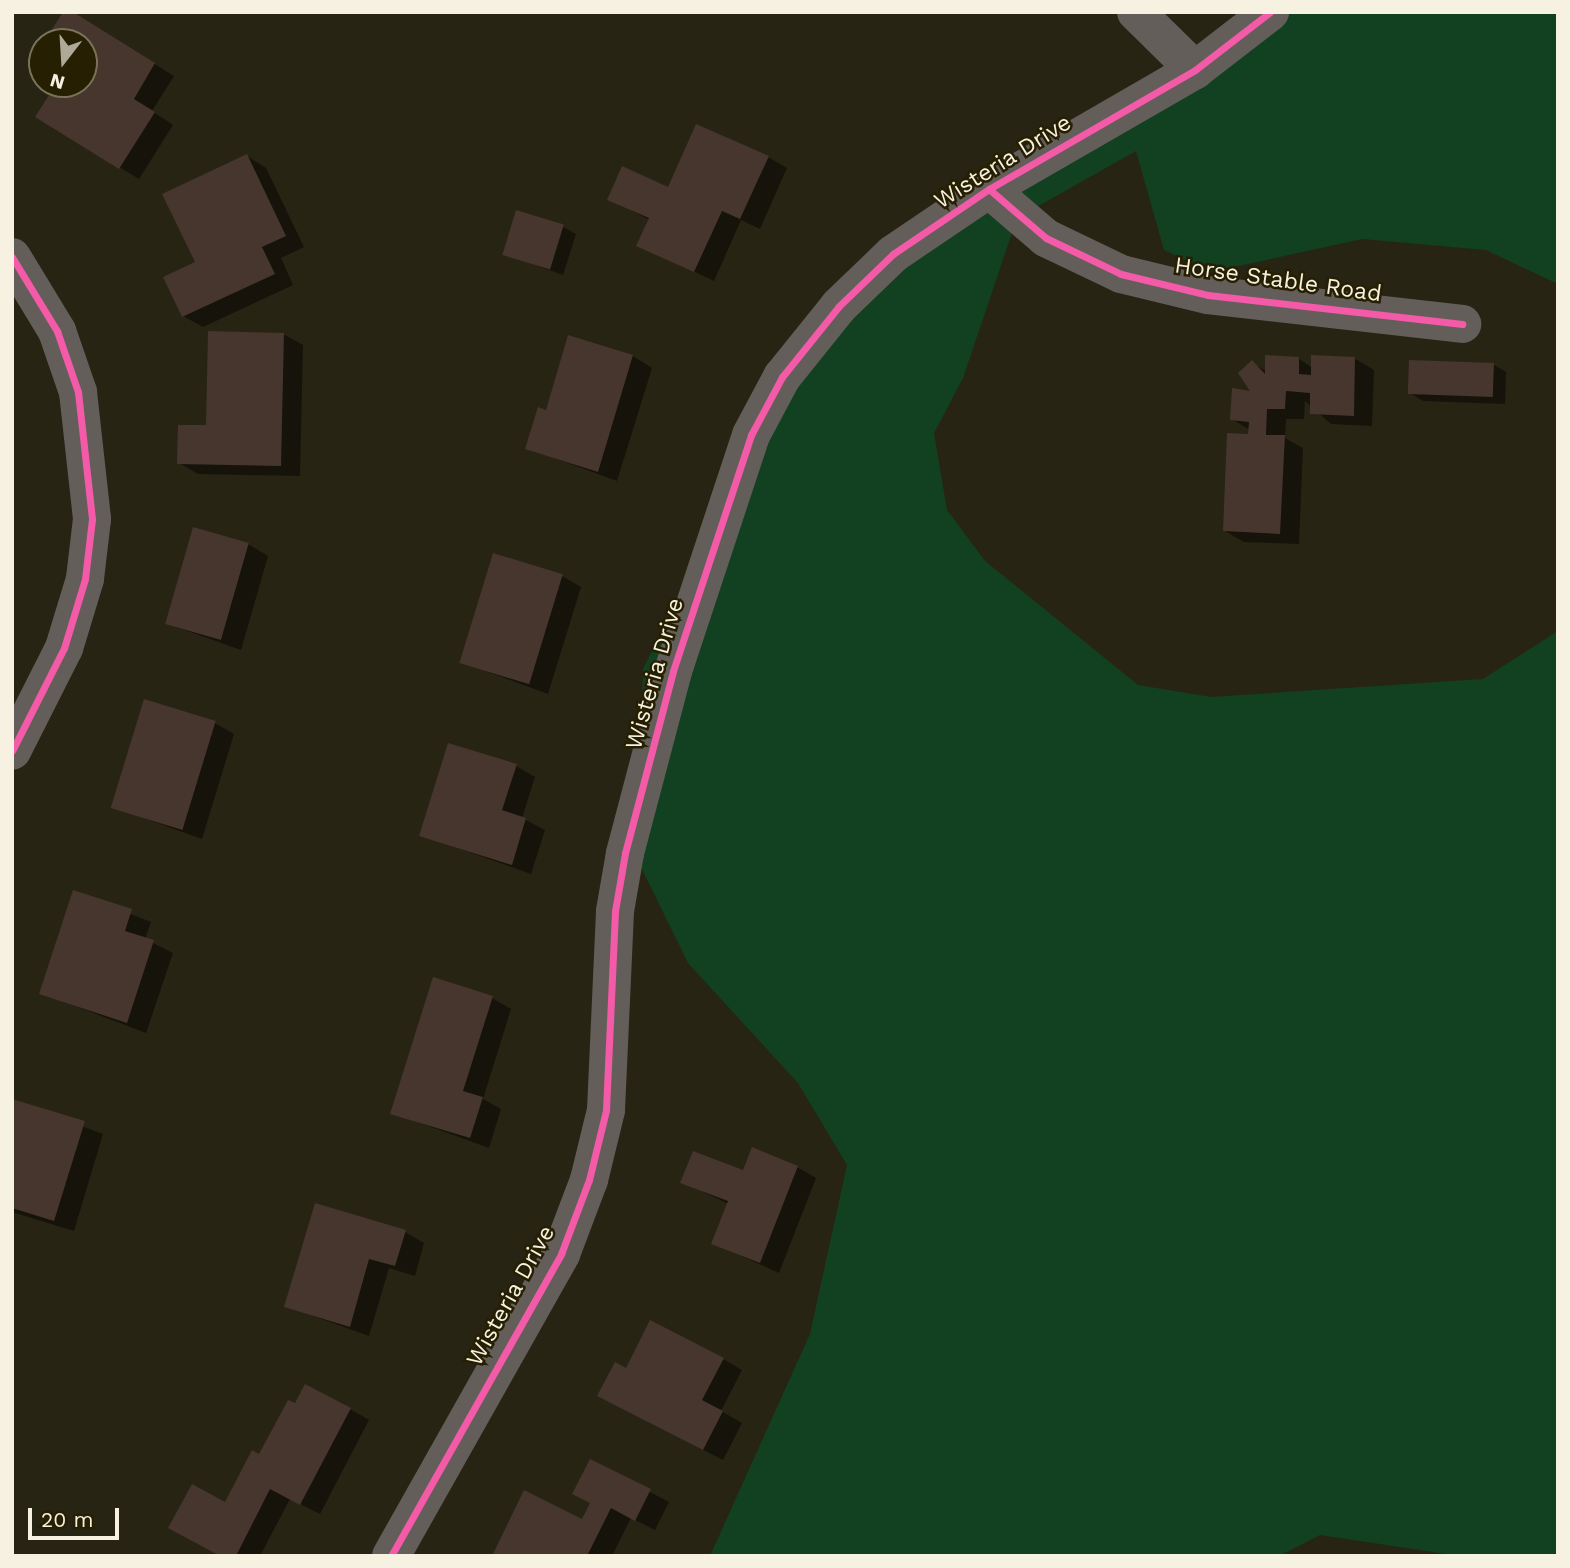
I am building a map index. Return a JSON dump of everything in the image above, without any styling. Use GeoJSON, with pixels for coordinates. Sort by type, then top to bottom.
{"type":"FeatureCollection","features":[{"type":"Feature","properties":{"kind":"street"},"geometry":{"type":"LineString","coordinates":[[1136,12],[1195,70]]}},
{"type":"Feature","properties":{"kind":"street","name":"Wisteria Drive"},"geometry":{"type":"LineString","coordinates":[[391,1556],[561,1254],[589,1180],[606,1110],[615,911],[625,853],[673,671],[751,435],[782,377],[839,306],[893,254],[989,189],[1195,70],[1270,12]]}},
{"type":"Feature","properties":{"kind":"street","name":"Horse Stable Road"},"geometry":{"type":"LineString","coordinates":[[989,189],[1046,238],[1121,274],[1208,295],[1462,324]]}},
{"type":"Feature","properties":{"kind":"street"},"geometry":{"type":"LineString","coordinates":[[12,257],[57,331],[78,392],[92,520],[85,579],[64,648],[12,751]]}},
{"type":"Feature","properties":{"kind":"green space"},"geometry":{"type":"Polygon","coordinates":[[[1248,12],[1558,12],[1558,284],[1486,250],[1362,239],[1211,272],[1164,250],[1136,151],[1017,218],[963,378],[934,433],[947,510],[985,561],[1138,685],[1211,697],[1483,679],[1558,631],[1558,1556],[1460,1556],[1320,1535],[1279,1556],[710,1556],[810,1334],[847,1165],[798,1083],[688,963],[638,861],[643,669],[783,384],[848,277],[1248,12]]]}},
{"type":"Feature","properties":{"kind":"building"},"geometry":{"type":"Polygon","coordinates":[[[63,12],[73,12],[155,63],[134,99],[155,112],[119,169],[35,117],[47,98],[98,98],[98,28],[53,28],[63,12]]]}},
{"type":"Feature","properties":{"kind":"building"},"geometry":{"type":"Polygon","coordinates":[[[696,124],[769,156],[740,219],[722,211],[694,272],[636,246],[649,218],[607,200],[622,166],[668,187],[696,124]]]}},
{"type":"Feature","properties":{"kind":"building"},"geometry":{"type":"Polygon","coordinates":[[[247,154],[286,236],[262,247],[275,274],[182,317],[163,277],[195,262],[162,194],[247,154]]]}},
{"type":"Feature","properties":{"kind":"building"},"geometry":{"type":"Polygon","coordinates":[[[516,210],[564,225],[550,270],[502,255],[516,210]]]}},
{"type":"Feature","properties":{"kind":"building"},"geometry":{"type":"Polygon","coordinates":[[[208,331],[284,333],[281,466],[177,464],[178,425],[206,425],[208,331]]]}},
{"type":"Feature","properties":{"kind":"building"},"geometry":{"type":"Polygon","coordinates":[[[568,335],[633,355],[598,472],[525,449],[538,407],[546,410],[568,335]]]}},
{"type":"Feature","properties":{"kind":"building"},"geometry":{"type":"Polygon","coordinates":[[[1265,355],[1299,357],[1299,374],[1311,375],[1311,355],[1355,357],[1354,416],[1310,414],[1310,393],[1286,391],[1285,409],[1267,409],[1266,435],[1285,435],[1280,534],[1223,531],[1227,433],[1248,434],[1249,422],[1230,420],[1232,388],[1250,391],[1238,373],[1252,360],[1265,374],[1265,355]]]}},
{"type":"Feature","properties":{"kind":"building"},"geometry":{"type":"Polygon","coordinates":[[[1409,360],[1494,363],[1493,397],[1408,394],[1409,360]]]}},
{"type":"Feature","properties":{"kind":"building"},"geometry":{"type":"Polygon","coordinates":[[[193,527],[249,543],[221,640],[165,624],[193,527]]]}},
{"type":"Feature","properties":{"kind":"building"},"geometry":{"type":"Polygon","coordinates":[[[493,553],[563,574],[529,684],[459,663],[493,553]]]}},
{"type":"Feature","properties":{"kind":"building"},"geometry":{"type":"Polygon","coordinates":[[[144,699],[216,721],[182,830],[111,808],[144,699]]]}},
{"type":"Feature","properties":{"kind":"building"},"geometry":{"type":"Polygon","coordinates":[[[448,743],[517,764],[502,810],[526,818],[512,865],[419,836],[448,743]]]}},
{"type":"Feature","properties":{"kind":"building"},"geometry":{"type":"Polygon","coordinates":[[[73,890],[132,909],[125,931],[154,940],[127,1023],[39,994],[73,890]]]}},
{"type":"Feature","properties":{"kind":"building"},"geometry":{"type":"Polygon","coordinates":[[[433,977],[493,996],[463,1091],[483,1097],[470,1138],[390,1114],[433,977]]]}},
{"type":"Feature","properties":{"kind":"building"},"geometry":{"type":"Polygon","coordinates":[[[12,1099],[85,1121],[54,1221],[12,1208],[12,1099]]]}},
{"type":"Feature","properties":{"kind":"building"},"geometry":{"type":"Polygon","coordinates":[[[752,1147],[798,1166],[760,1263],[711,1244],[728,1201],[680,1183],[693,1151],[743,1170],[752,1147]]]}},
{"type":"Feature","properties":{"kind":"building"},"geometry":{"type":"Polygon","coordinates":[[[315,1203],[406,1230],[395,1266],[369,1259],[350,1327],[284,1307],[315,1203]]]}},
{"type":"Feature","properties":{"kind":"building"},"geometry":{"type":"Polygon","coordinates":[[[650,1320],[724,1358],[702,1400],[723,1411],[703,1450],[597,1396],[615,1362],[626,1368],[650,1320]]]}},
{"type":"Feature","properties":{"kind":"building"},"geometry":{"type":"Polygon","coordinates":[[[305,1384],[351,1408],[300,1505],[270,1489],[236,1556],[220,1556],[168,1528],[192,1484],[225,1502],[252,1450],[259,1454],[288,1400],[295,1403],[305,1384]]]}},
{"type":"Feature","properties":{"kind":"building"},"geometry":{"type":"Polygon","coordinates":[[[590,1459],[651,1489],[635,1521],[611,1508],[587,1556],[492,1556],[524,1490],[582,1519],[590,1503],[572,1494],[590,1459]]]}},
{"type":"Feature","properties":{"kind":"cycle path"},"geometry":{"type":"LineString","coordinates":[[391,1556],[561,1254],[589,1180],[606,1110],[615,911],[625,853],[673,671],[751,435],[782,377],[839,306],[893,254],[989,189],[1195,70],[1270,12]]}},
{"type":"Feature","properties":{"kind":"cycle path"},"geometry":{"type":"LineString","coordinates":[[989,189],[1046,238],[1121,274],[1208,295],[1462,324]]}},
{"type":"Feature","properties":{"kind":"cycle path"},"geometry":{"type":"LineString","coordinates":[[12,257],[57,331],[78,392],[92,519],[85,579],[64,648],[12,751]]}}]}
